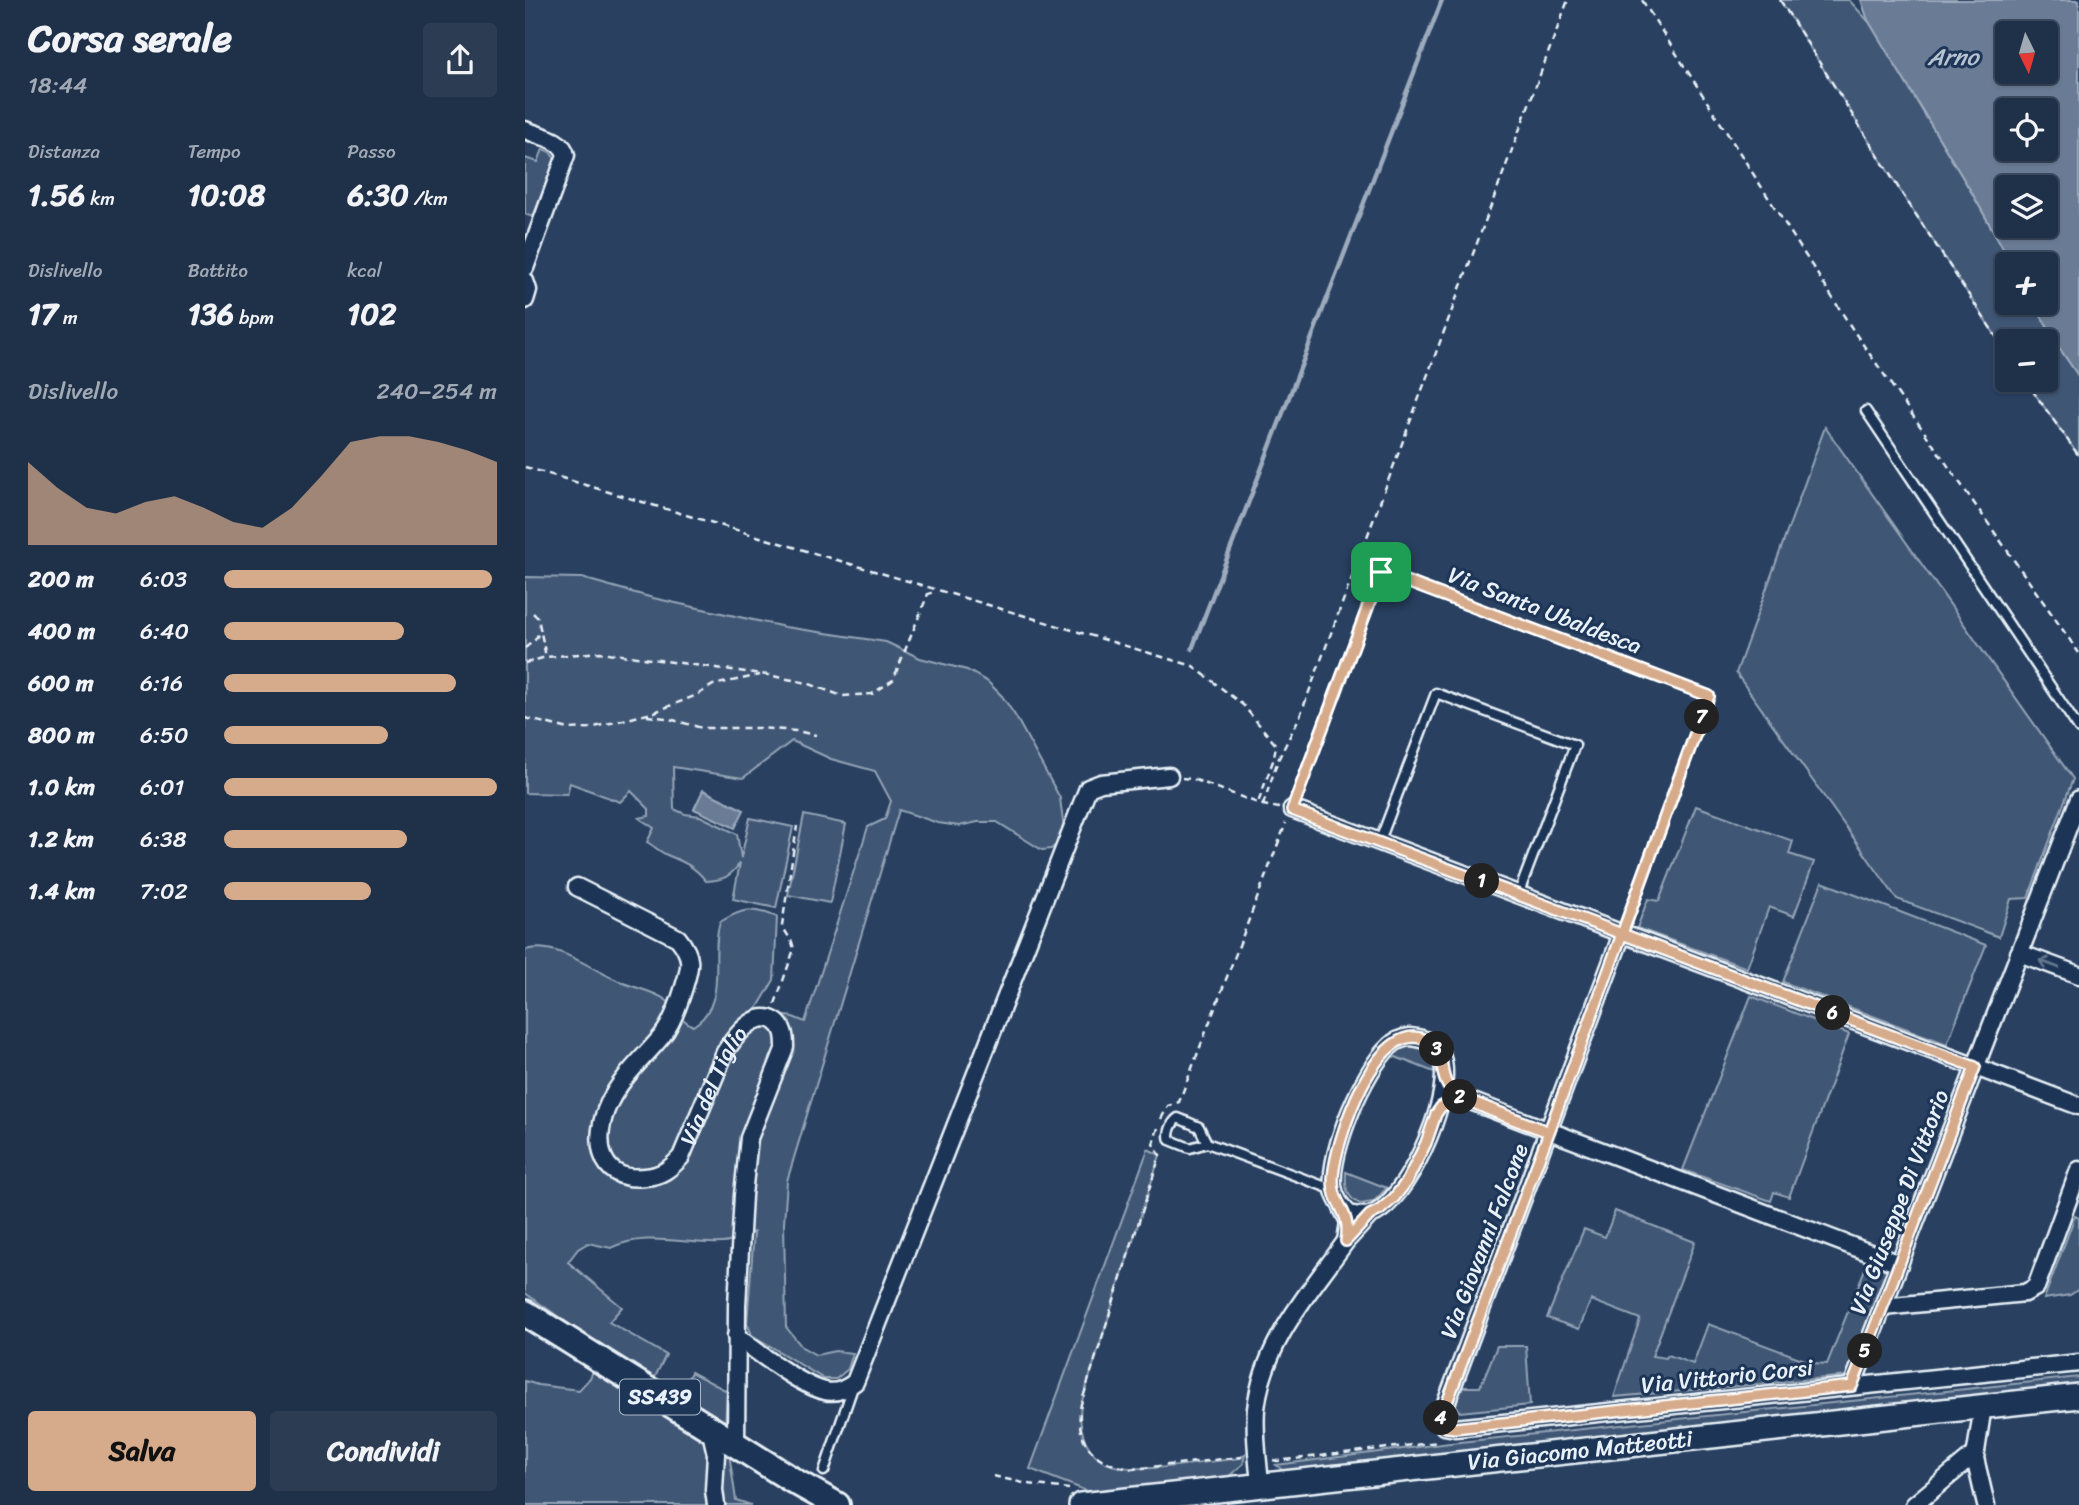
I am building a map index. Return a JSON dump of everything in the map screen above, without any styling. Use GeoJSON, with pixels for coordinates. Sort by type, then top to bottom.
{"type":"FeatureCollection","features":[{"type":"Feature","properties":{"kind":"main road","name":"SS439"},"geometry":{"type":"LineString","coordinates":[[525,1314],[794,1482]]}},
{"type":"Feature","properties":{"kind":"main road","name":"Via Giacomo Matteotti"},"geometry":{"type":"LineString","coordinates":[[1087,1504],[2079,1395]]}},
{"type":"Feature","properties":{"kind":"main road"},"geometry":{"type":"LineString","coordinates":[[794,1482],[820,1505]]}},
{"type":"Feature","properties":{"kind":"main road"},"geometry":{"type":"LineString","coordinates":[[794,1482],[837,1505]]}},
{"type":"Feature","properties":{"kind":"street"},"geometry":{"type":"LineString","coordinates":[[525,130],[559,144],[566,150],[566,155],[525,268]]}},
{"type":"Feature","properties":{"kind":"street"},"geometry":{"type":"LineString","coordinates":[[525,281],[528,290],[525,300]]}},
{"type":"Feature","properties":{"kind":"street"},"geometry":{"type":"LineString","coordinates":[[736,1336],[800,1380],[826,1392],[846,1389],[855,1382],[1089,788],[1101,783],[1168,776]]}},
{"type":"Feature","properties":{"kind":"street","name":"Via Giuseppe Di Vittorio"},"geometry":{"type":"LineString","coordinates":[[1852,1386],[2079,799]]}},
{"type":"Feature","properties":{"kind":"street"},"geometry":{"type":"LineString","coordinates":[[1292,810],[2079,1106]]}},
{"type":"Feature","properties":{"kind":"street","name":"Via del Tiglio"},"geometry":{"type":"LineString","coordinates":[[577,887],[678,938],[688,951],[690,962],[672,1020],[663,1035],[629,1071],[608,1105],[599,1138],[601,1157],[611,1168],[622,1174],[641,1178],[658,1175],[670,1169],[681,1157],[725,1052],[734,1037],[759,1019],[778,1023],[785,1034],[785,1046],[749,1138],[743,1195],[736,1336],[744,1449]]}},
{"type":"Feature","properties":{"kind":"street","name":"Via Giovanni Falcone"},"geometry":{"type":"LineString","coordinates":[[1445,1406],[1622,934]]}},
{"type":"Feature","properties":{"kind":"street"},"geometry":{"type":"LineString","coordinates":[[2019,953],[2079,975]]}},
{"type":"Feature","properties":{"kind":"street"},"geometry":{"type":"LineString","coordinates":[[1261,1485],[1256,1444],[1256,1410],[1261,1381],[1268,1362],[1295,1311],[1346,1241],[1407,1181],[1426,1143],[1436,1114],[1443,1077],[1442,1057],[1428,1041],[1420,1038],[1401,1039],[1385,1051],[1371,1071],[1347,1120],[1335,1163],[1334,1190],[1349,1222],[1346,1241]]}},
{"type":"Feature","properties":{"kind":"street"},"geometry":{"type":"LineString","coordinates":[[1443,1077],[1450,1089],[1460,1097],[1899,1264]]}},
{"type":"Feature","properties":{"kind":"street"},"geometry":{"type":"LineString","coordinates":[[1436,1114],[1441,1107],[1460,1097]]}},
{"type":"Feature","properties":{"kind":"street"},"geometry":{"type":"LineString","coordinates":[[1882,1307],[2025,1293],[2036,1287],[2079,1170]]}},
{"type":"Feature","properties":{"kind":"street"},"geometry":{"type":"LineString","coordinates":[[1341,1205],[1349,1214],[1370,1215]]}},
{"type":"Feature","properties":{"kind":"street","name":"Via Vittorio Corsi"},"geometry":{"type":"LineString","coordinates":[[1445,1406],[1441,1417],[1442,1424],[1455,1428],[2079,1363]]}},
{"type":"Feature","properties":{"kind":"street"},"geometry":{"type":"LineString","coordinates":[[1983,1406],[1975,1454],[1986,1505]]}},
{"type":"Feature","properties":{"kind":"street"},"geometry":{"type":"LineString","coordinates":[[710,1429],[716,1454],[716,1505]]}},
{"type":"Feature","properties":{"kind":"street"},"geometry":{"type":"LineString","coordinates":[[715,1478],[720,1465],[744,1449]]}},
{"type":"Feature","properties":{"kind":"street"},"geometry":{"type":"LineString","coordinates":[[1914,1505],[1975,1454]]}},
{"type":"Feature","properties":{"kind":"lane"},"geometry":{"type":"LineString","coordinates":[[1866,411],[2079,729]]}},
{"type":"Feature","properties":{"kind":"lane","name":"Via Santa Ubaldesca"},"geometry":{"type":"LineString","coordinates":[[1292,810],[1381,572],[1709,696],[1622,934]]}},
{"type":"Feature","properties":{"kind":"lane"},"geometry":{"type":"LineString","coordinates":[[1379,843],[1436,693],[1575,745],[1518,895]]}},
{"type":"Feature","properties":{"kind":"lane"},"geometry":{"type":"LineString","coordinates":[[1207,1143],[1196,1124],[1178,1118],[1174,1122],[1169,1136],[1171,1140],[1190,1148],[1207,1143],[1334,1190]]}},
{"type":"Feature","properties":{"kind":"lane"},"geometry":{"type":"LineString","coordinates":[[824,1471],[855,1382]]}},
{"type":"Feature","properties":{"kind":"path"},"geometry":{"type":"LineString","coordinates":[[1263,805],[1278,760],[1300,716],[1568,0]]}},
{"type":"Feature","properties":{"kind":"path"},"geometry":{"type":"LineString","coordinates":[[1642,0],[1855,333],[2079,653]]}},
{"type":"Feature","properties":{"kind":"path"},"geometry":{"type":"LineString","coordinates":[[1780,0],[1995,335]]}},
{"type":"Feature","properties":{"kind":"path"},"geometry":{"type":"LineString","coordinates":[[2034,392],[2079,456]]}},
{"type":"Feature","properties":{"kind":"path"},"geometry":{"type":"LineString","coordinates":[[525,467],[1193,666],[1243,705],[1276,745],[1258,803]]}},
{"type":"Feature","properties":{"kind":"path"},"geometry":{"type":"LineString","coordinates":[[525,663],[546,657],[600,652],[763,674],[807,683],[842,696],[872,694],[893,680],[927,594],[936,591]]}},
{"type":"Feature","properties":{"kind":"path"},"geometry":{"type":"LineString","coordinates":[[533,612],[538,618],[546,657]]}},
{"type":"Feature","properties":{"kind":"path"},"geometry":{"type":"LineString","coordinates":[[525,648],[535,640],[541,629]]}},
{"type":"Feature","properties":{"kind":"path"},"geometry":{"type":"LineString","coordinates":[[525,718],[569,729],[590,728],[643,715],[697,695],[713,685],[763,674]]}},
{"type":"Feature","properties":{"kind":"path"},"geometry":{"type":"LineString","coordinates":[[643,715],[702,728],[760,728],[816,735]]}},
{"type":"Feature","properties":{"kind":"path"},"geometry":{"type":"LineString","coordinates":[[1168,776],[1193,779],[1263,805],[1292,810],[1179,1102]]}},
{"type":"Feature","properties":{"kind":"path"},"geometry":{"type":"LineString","coordinates":[[769,1019],[794,949],[782,926],[797,826]]}},
{"type":"Feature","properties":{"kind":"path"},"geometry":{"type":"LineString","coordinates":[[993,1476],[1028,1485],[1077,1491],[1087,1496],[1087,1504]]}},
{"type":"Feature","properties":{"kind":"shaded area"},"geometry":{"type":"Polygon","coordinates":[[[1780,0],[1849,0],[1870,23],[2005,252],[1995,252],[1995,315],[2041,315],[2049,329],[1995,329],[1995,335],[1780,0]]]}},
{"type":"Feature","properties":{"kind":"shaded area"},"geometry":{"type":"Polygon","coordinates":[[[543,149],[550,152],[555,159],[533,217],[525,214],[525,158],[538,162],[543,149]]]}},
{"type":"Feature","properties":{"kind":"shaded area"},"geometry":{"type":"Polygon","coordinates":[[[2058,346],[2079,377],[2079,456],[2034,392],[2058,392],[2058,346]]]}},
{"type":"Feature","properties":{"kind":"shaded area"},"geometry":{"type":"Polygon","coordinates":[[[1825,427],[2073,779],[2028,898],[2011,899],[1999,937],[1897,899],[1736,673],[1825,427]]]}},
{"type":"Feature","properties":{"kind":"shaded area"},"geometry":{"type":"Polygon","coordinates":[[[525,577],[582,578],[653,598],[785,627],[886,642],[920,658],[967,670],[988,682],[1002,696],[1060,798],[1064,830],[1057,844],[1051,849],[1042,850],[997,822],[959,826],[938,823],[899,810],[787,1181],[784,1223],[786,1327],[802,1347],[816,1355],[835,1351],[853,1353],[848,1369],[836,1379],[824,1379],[752,1335],[747,1323],[754,1232],[722,1243],[651,1239],[611,1248],[588,1243],[578,1249],[568,1262],[622,1307],[609,1322],[666,1355],[655,1377],[682,1393],[691,1372],[727,1391],[725,1427],[736,1500],[751,1505],[525,1505],[525,1381],[579,1390],[590,1378],[603,1348],[525,1293],[525,950],[537,948],[562,953],[621,982],[656,994],[670,1003],[684,1020],[693,1026],[704,1016],[715,992],[720,922],[735,914],[754,910],[777,917],[774,980],[755,1012],[793,1017],[805,1022],[868,827],[885,819],[891,801],[875,771],[831,759],[792,741],[743,778],[673,767],[674,809],[700,816],[737,834],[741,858],[750,818],[793,827],[776,908],[733,899],[740,863],[726,877],[706,881],[688,865],[664,854],[647,842],[654,828],[639,818],[649,816],[649,809],[631,791],[620,802],[570,783],[567,794],[525,793],[525,577]]]}},
{"type":"Feature","properties":{"kind":"shaded area"},"geometry":{"type":"Polygon","coordinates":[[[1696,806],[1793,841],[1789,854],[1814,862],[1794,916],[1769,907],[1747,968],[1637,928],[1648,899],[1659,901],[1696,806]]]}},
{"type":"Feature","properties":{"kind":"shaded area"},"geometry":{"type":"Polygon","coordinates":[[[804,815],[846,824],[830,903],[788,895],[804,815]]]}},
{"type":"Feature","properties":{"kind":"shaded area"},"geometry":{"type":"Polygon","coordinates":[[[1822,882],[1986,945],[1947,1044],[1783,982],[1822,882]]]}},
{"type":"Feature","properties":{"kind":"shaded area"},"geometry":{"type":"Polygon","coordinates":[[[1751,996],[1849,1034],[1789,1197],[1774,1192],[1771,1201],[1683,1170],[1751,996]]]}},
{"type":"Feature","properties":{"kind":"shaded area"},"geometry":{"type":"Polygon","coordinates":[[[1411,1044],[1429,1049],[1433,1056],[1434,1072],[1393,1056],[1402,1047],[1411,1044]]]}},
{"type":"Feature","properties":{"kind":"shaded area"},"geometry":{"type":"Polygon","coordinates":[[[1148,1149],[1160,1155],[1081,1404],[1082,1433],[1095,1456],[1116,1466],[1170,1467],[1240,1458],[1245,1454],[1243,1464],[1228,1477],[1092,1493],[1030,1469],[1148,1149]]]}},
{"type":"Feature","properties":{"kind":"shaded area"},"geometry":{"type":"Polygon","coordinates":[[[1346,1172],[1387,1188],[1373,1202],[1360,1204],[1347,1191],[1346,1172]]]}},
{"type":"Feature","properties":{"kind":"shaded area"},"geometry":{"type":"Polygon","coordinates":[[[1615,1211],[1695,1242],[1652,1356],[1666,1358],[1668,1355],[1693,1364],[1708,1324],[1813,1363],[1827,1364],[1867,1264],[1890,1271],[1848,1376],[1614,1397],[1640,1319],[1591,1300],[1579,1329],[1547,1318],[1584,1229],[1605,1237],[1615,1211]]]}},
{"type":"Feature","properties":{"kind":"shaded area"},"geometry":{"type":"Polygon","coordinates":[[[2075,1216],[2079,1218],[2079,1289],[2070,1295],[2044,1299],[2075,1216]]]}},
{"type":"Feature","properties":{"kind":"shaded area"},"geometry":{"type":"Polygon","coordinates":[[[1497,1346],[1526,1346],[1530,1405],[1460,1412],[1455,1404],[1463,1387],[1480,1387],[1497,1346]]]}},
{"type":"Feature","properties":{"kind":"shaded area"},"geometry":{"type":"Polygon","coordinates":[[[2079,1377],[2079,1387],[1286,1473],[1276,1465],[1450,1443],[2079,1377]]]}},
{"type":"Feature","properties":{"kind":"water","name":"Arno"},"geometry":{"type":"Polygon","coordinates":[[[1861,0],[2079,0],[2079,377],[2058,346],[2058,329],[2049,329],[2041,315],[2058,315],[2058,252],[2005,252],[1997,238],[2058,238],[2058,175],[1995,175],[1995,234],[1868,20],[1861,0]]]}},
{"type":"Feature","properties":{"kind":"water"},"geometry":{"type":"Polygon","coordinates":[[[703,790],[744,810],[735,828],[694,809],[703,790]]]}},
{"type":"Feature","properties":{"kind":"waterway"},"geometry":{"type":"LineString","coordinates":[[1192,649],[1442,0]]}},
{"type":"Feature","properties":{"kind":"route"},"geometry":{"type":"LineString","coordinates":[[1381,572],[1292,810],[1622,934],[1549,1132],[1460,1097],[1450,1101],[1436,1114],[1426,1143],[1407,1181],[1394,1198],[1370,1215],[1346,1241],[1349,1222],[1338,1202],[1333,1180],[1347,1120],[1379,1057],[1392,1043],[1410,1037],[1428,1041],[1439,1051],[1443,1077],[1454,1093],[1549,1132],[1442,1416],[1442,1424],[1455,1428],[1852,1386],[1975,1067],[1622,934],[1709,696],[1381,572]]}}]}
